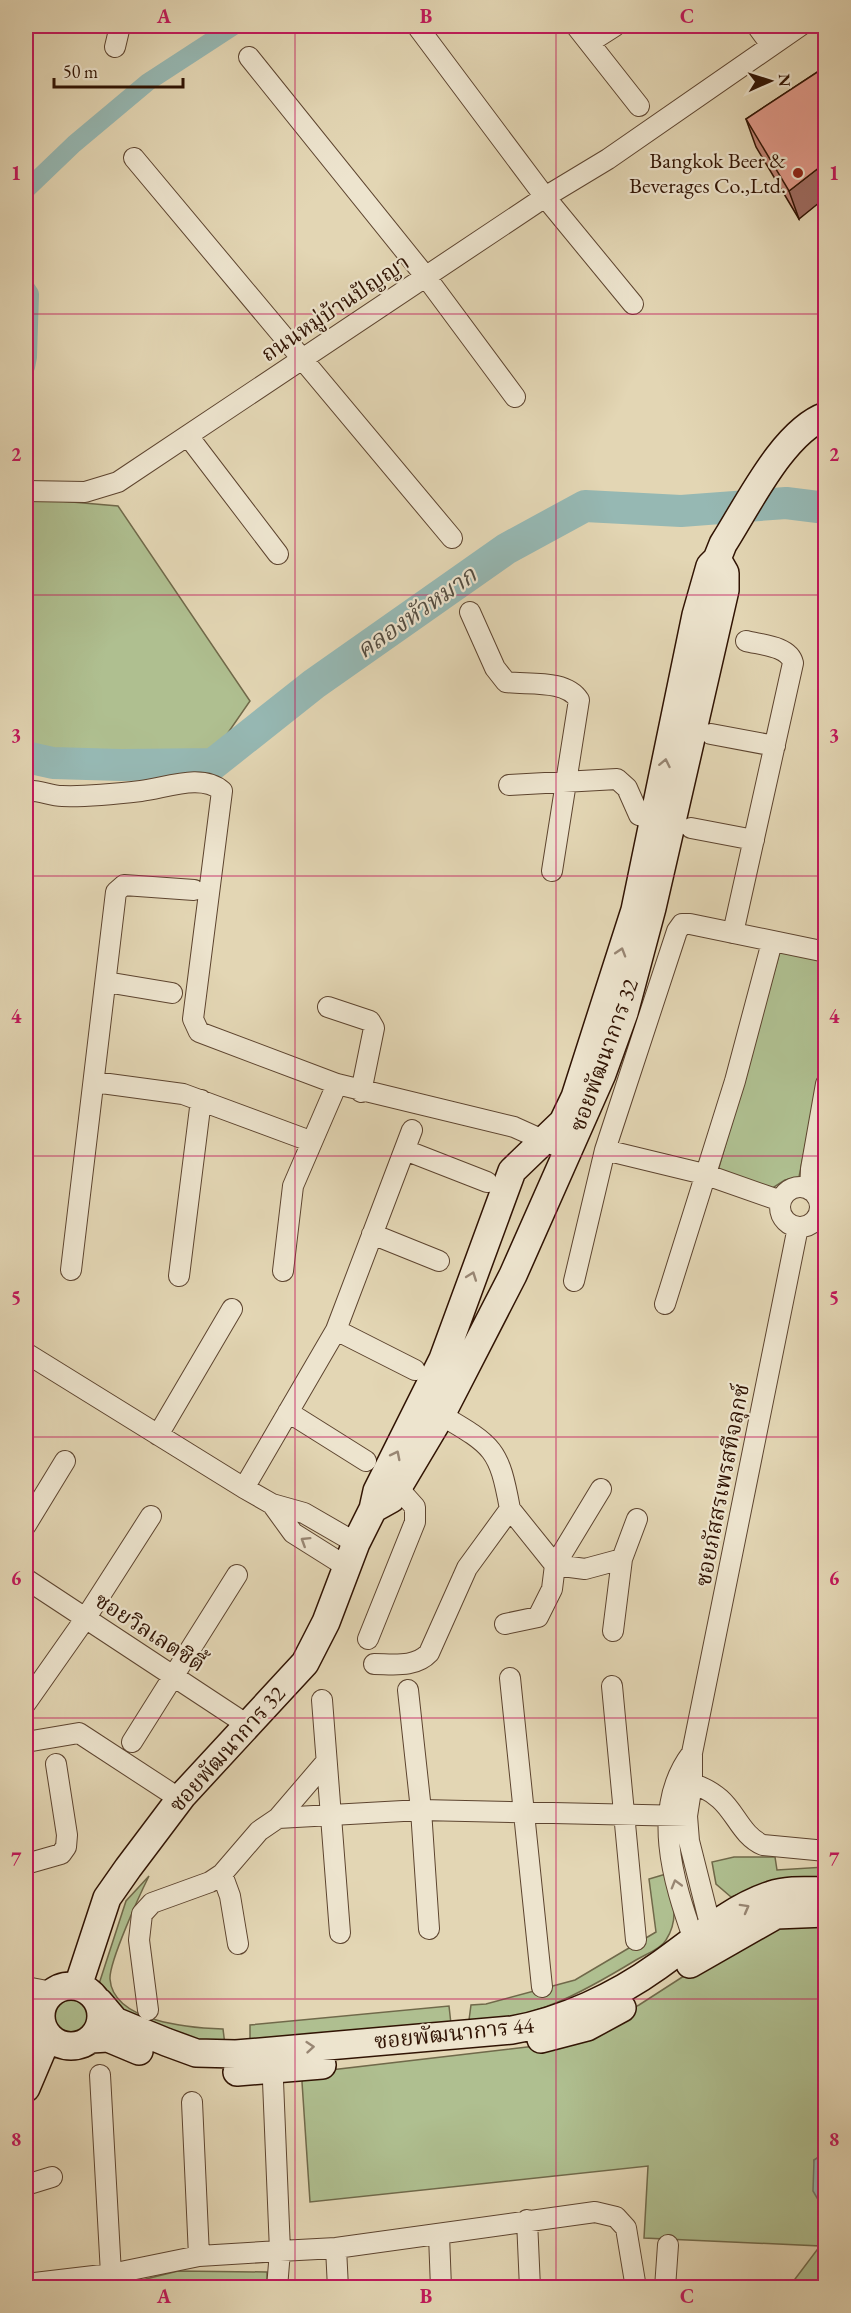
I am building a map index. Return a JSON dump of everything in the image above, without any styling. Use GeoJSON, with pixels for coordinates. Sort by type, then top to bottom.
{"type":"FeatureCollection","features":[{"type":"Feature","properties":{"kind":"street"},"geometry":{"type":"LineString","coordinates":[[115,47],[120,26]]}},
{"type":"Feature","properties":{"kind":"street"},"geometry":{"type":"LineString","coordinates":[[417,26],[545,197],[633,304]]}},
{"type":"Feature","properties":{"kind":"street"},"geometry":{"type":"LineString","coordinates":[[576,26],[639,106]]}},
{"type":"Feature","properties":{"kind":"street"},"geometry":{"type":"LineString","coordinates":[[590,42],[615,26]]}},
{"type":"Feature","properties":{"kind":"street"},"geometry":{"type":"LineString","coordinates":[[758,26],[771,45]]}},
{"type":"Feature","properties":{"kind":"street","name":"ถนนหมู่บ้านปัญญา"},"geometry":{"type":"LineString","coordinates":[[26,491],[85,492],[118,482],[658,124],[800,26]]}},
{"type":"Feature","properties":{"kind":"street"},"geometry":{"type":"LineString","coordinates":[[249,57],[426,277],[515,396]]}},
{"type":"Feature","properties":{"kind":"street"},"geometry":{"type":"LineString","coordinates":[[134,158],[452,538]]}},
{"type":"Feature","properties":{"kind":"street","name":"ซอยพัฒนาการ 32"},"geometry":{"type":"LineString","coordinates":[[88,1994],[107,1898],[180,1799],[305,1663],[326,1622],[373,1509],[377,1491],[443,1359],[512,1171],[563,1122],[575,1097],[635,910],[696,615],[710,566],[784,448],[800,431],[825,416]]}},
{"type":"Feature","properties":{"kind":"street"},"geometry":{"type":"LineString","coordinates":[[188,436],[278,554]]}},
{"type":"Feature","properties":{"kind":"street","name":"ซอยพัฒนาการ 32"},"geometry":{"type":"LineString","coordinates":[[373,1509],[391,1498],[441,1415],[513,1275],[602,1074],[624,1013],[652,908],[725,590],[725,573],[720,552]]}},
{"type":"Feature","properties":{"kind":"street"},"geometry":{"type":"LineString","coordinates":[[470,612],[495,668],[506,682],[561,686],[573,691],[579,700],[552,872]]}},
{"type":"Feature","properties":{"kind":"street"},"geometry":{"type":"LineString","coordinates":[[733,933],[791,674],[791,657],[786,651],[746,641]]}},
{"type":"Feature","properties":{"kind":"street"},"geometry":{"type":"LineString","coordinates":[[711,734],[775,746]]}},
{"type":"Feature","properties":{"kind":"street"},"geometry":{"type":"LineString","coordinates":[[509,785],[566,780],[617,779],[627,788],[639,815],[654,819]]}},
{"type":"Feature","properties":{"kind":"street"},"geometry":{"type":"LineString","coordinates":[[26,791],[87,797],[206,783],[222,791],[193,1019],[199,1032],[361,1092],[514,1127],[568,1151]]}},
{"type":"Feature","properties":{"kind":"street"},"geometry":{"type":"LineString","coordinates":[[691,828],[754,840]]}},
{"type":"Feature","properties":{"kind":"street"},"geometry":{"type":"LineString","coordinates":[[71,1270],[118,888],[124,885],[194,891]]}},
{"type":"Feature","properties":{"kind":"street"},"geometry":{"type":"LineString","coordinates":[[574,1281],[605,1150],[676,931],[682,924],[690,924],[825,952]]}},
{"type":"Feature","properties":{"kind":"street"},"geometry":{"type":"LineString","coordinates":[[665,1304],[735,1081],[772,942]]}},
{"type":"Feature","properties":{"kind":"street"},"geometry":{"type":"LineString","coordinates":[[106,982],[172,993]]}},
{"type":"Feature","properties":{"kind":"street"},"geometry":{"type":"LineString","coordinates":[[328,1007],[370,1021],[374,1028],[361,1092]]}},
{"type":"Feature","properties":{"kind":"street"},"geometry":{"type":"LineString","coordinates":[[94,1082],[175,1092],[310,1141]]}},
{"type":"Feature","properties":{"kind":"street"},"geometry":{"type":"LineString","coordinates":[[283,1271],[293,1185],[310,1141],[337,1084]]}},
{"type":"Feature","properties":{"kind":"street"},"geometry":{"type":"LineString","coordinates":[[810,1190],[811,1169],[825,1084]]}},
{"type":"Feature","properties":{"kind":"street"},"geometry":{"type":"LineString","coordinates":[[179,1276],[201,1100]]}},
{"type":"Feature","properties":{"kind":"street"},"geometry":{"type":"LineString","coordinates":[[244,1488],[336,1330],[412,1130]]}},
{"type":"Feature","properties":{"kind":"street"},"geometry":{"type":"LineString","coordinates":[[405,1150],[487,1182]]}},
{"type":"Feature","properties":{"kind":"street"},"geometry":{"type":"LineString","coordinates":[[605,1150],[704,1174],[782,1201]]}},
{"type":"Feature","properties":{"kind":"street"},"geometry":{"type":"LineString","coordinates":[[794,1189],[810,1190],[819,1200],[822,1214],[811,1224],[798,1227],[783,1218],[782,1201],[794,1189]]}},
{"type":"Feature","properties":{"kind":"street","name":"ซอยภัสสรเพรสทีจลุกซ์"},"geometry":{"type":"LineString","coordinates":[[707,1942],[673,1872],[678,1816],[798,1227]]}},
{"type":"Feature","properties":{"kind":"street"},"geometry":{"type":"LineString","coordinates":[[372,1234],[439,1261]]}},
{"type":"Feature","properties":{"kind":"street"},"geometry":{"type":"LineString","coordinates":[[158,1435],[232,1309]]}},
{"type":"Feature","properties":{"kind":"street"},"geometry":{"type":"LineString","coordinates":[[336,1330],[415,1370]]}},
{"type":"Feature","properties":{"kind":"street"},"geometry":{"type":"LineString","coordinates":[[26,1353],[244,1488],[273,1504],[294,1508],[352,1555]]}},
{"type":"Feature","properties":{"kind":"street"},"geometry":{"type":"LineString","coordinates":[[288,1412],[366,1461]]}},
{"type":"Feature","properties":{"kind":"street"},"geometry":{"type":"LineString","coordinates":[[441,1415],[467,1430],[497,1455],[503,1471],[510,1509],[555,1565],[585,1569],[622,1559]]}},
{"type":"Feature","properties":{"kind":"street"},"geometry":{"type":"LineString","coordinates":[[26,1525],[65,1461]]}},
{"type":"Feature","properties":{"kind":"street"},"geometry":{"type":"LineString","coordinates":[[368,1638],[415,1522],[415,1507],[398,1488]]}},
{"type":"Feature","properties":{"kind":"street"},"geometry":{"type":"LineString","coordinates":[[505,1623],[538,1617],[552,1589],[555,1565],[601,1489]]}},
{"type":"Feature","properties":{"kind":"street"},"geometry":{"type":"LineString","coordinates":[[273,1504],[293,1533],[352,1555]]}},
{"type":"Feature","properties":{"kind":"street"},"geometry":{"type":"LineString","coordinates":[[374,1664],[412,1664],[422,1661],[429,1653],[467,1568],[510,1509]]}},
{"type":"Feature","properties":{"kind":"street"},"geometry":{"type":"LineString","coordinates":[[26,1703],[85,1618],[151,1516]]}},
{"type":"Feature","properties":{"kind":"street"},"geometry":{"type":"LineString","coordinates":[[613,1631],[622,1559],[637,1519]]}},
{"type":"Feature","properties":{"kind":"street"},"geometry":{"type":"LineString","coordinates":[[132,1742],[237,1575]]}},
{"type":"Feature","properties":{"kind":"street","name":"ซอยวิลเลตซิตี้"},"geometry":{"type":"LineString","coordinates":[[26,1579],[249,1726]]}},
{"type":"Feature","properties":{"kind":"street"},"geometry":{"type":"LineString","coordinates":[[510,1678],[542,1988]]}},
{"type":"Feature","properties":{"kind":"street"},"geometry":{"type":"LineString","coordinates":[[612,1686],[636,1940]]}},
{"type":"Feature","properties":{"kind":"street"},"geometry":{"type":"LineString","coordinates":[[408,1690],[421,1810],[429,1929]]}},
{"type":"Feature","properties":{"kind":"street"},"geometry":{"type":"LineString","coordinates":[[322,1700],[340,1933]]}},
{"type":"Feature","properties":{"kind":"street"},"geometry":{"type":"LineString","coordinates":[[26,1742],[79,1733],[180,1799]]}},
{"type":"Feature","properties":{"kind":"street"},"geometry":{"type":"LineString","coordinates":[[148,2010],[139,1940],[142,1914],[152,1903],[210,1882],[222,1874],[260,1831],[278,1818],[326,1762]]}},
{"type":"Feature","properties":{"kind":"street"},"geometry":{"type":"LineString","coordinates":[[26,1864],[61,1854],[66,1847],[67,1835],[56,1764]]}},
{"type":"Feature","properties":{"kind":"street"},"geometry":{"type":"LineString","coordinates":[[684,1781],[720,1799],[753,1841],[763,1845],[825,1851]]}},
{"type":"Feature","properties":{"kind":"street"},"geometry":{"type":"LineString","coordinates":[[278,1818],[421,1810],[678,1816]]}},
{"type":"Feature","properties":{"kind":"street"},"geometry":{"type":"LineString","coordinates":[[222,1874],[230,1896],[238,1944]]}},
{"type":"Feature","properties":{"kind":"street","name":"ซอยพัฒนาการ 44"},"geometry":{"type":"LineString","coordinates":[[91,2039],[108,2038],[186,2068],[228,2072],[272,2061],[488,2049],[557,2036],[587,2027],[620,2009],[769,1896],[782,1892],[825,1891]]}},
{"type":"Feature","properties":{"kind":"street","name":"ซอยพัฒนาการ 44"},"geometry":{"type":"LineString","coordinates":[[707,1942],[776,1915],[825,1913]]}},
{"type":"Feature","properties":{"kind":"street"},"geometry":{"type":"LineString","coordinates":[[26,2088],[38,2024],[45,2000],[52,1992],[69,1985],[88,1994],[102,2016],[100,2026],[91,2039],[72,2046],[63,2045],[38,2024]]}},
{"type":"Feature","properties":{"kind":"street"},"geometry":{"type":"LineString","coordinates":[[26,1987],[52,1992]]}},
{"type":"Feature","properties":{"kind":"street","name":"ซอยพัฒนาการ 44"},"geometry":{"type":"LineString","coordinates":[[88,1994],[115,2020],[129,2028],[196,2053],[236,2054],[272,2061]]}},
{"type":"Feature","properties":{"kind":"street"},"geometry":{"type":"LineString","coordinates":[[272,2061],[280,2251],[277,2288]]}},
{"type":"Feature","properties":{"kind":"street"},"geometry":{"type":"LineString","coordinates":[[100,2075],[111,2274]]}},
{"type":"Feature","properties":{"kind":"street"},"geometry":{"type":"LineString","coordinates":[[192,2102],[199,2256]]}},
{"type":"Feature","properties":{"kind":"street"},"geometry":{"type":"LineString","coordinates":[[26,2186],[52,2178]]}},
{"type":"Feature","properties":{"kind":"street"},"geometry":{"type":"LineString","coordinates":[[26,2284],[51,2285],[199,2256],[336,2248],[595,2212],[616,2217],[626,2228],[636,2288]]}},
{"type":"Feature","properties":{"kind":"street"},"geometry":{"type":"LineString","coordinates":[[527,2220],[530,2288]]}},
{"type":"Feature","properties":{"kind":"street"},"geometry":{"type":"LineString","coordinates":[[439,2235],[441,2288]]}},
{"type":"Feature","properties":{"kind":"street"},"geometry":{"type":"LineString","coordinates":[[665,2288],[668,2246]]}},
{"type":"Feature","properties":{"kind":"street"},"geometry":{"type":"LineString","coordinates":[[336,2248],[338,2288]]}},
{"type":"Feature","properties":{"kind":"green space"},"geometry":{"type":"Polygon","coordinates":[[[26,498],[118,506],[250,701],[214,753],[121,765],[26,750],[26,498]]]}},
{"type":"Feature","properties":{"kind":"green space"},"geometry":{"type":"Polygon","coordinates":[[[780,951],[825,962],[825,1047],[799,1177],[785,1180],[771,1189],[718,1171],[780,951]]]}},
{"type":"Feature","properties":{"kind":"green space"},"geometry":{"type":"Polygon","coordinates":[[[734,1857],[775,1857],[777,1870],[825,1867],[825,1883],[750,1890],[731,1897],[716,1884],[712,1862],[734,1857]]]}},
{"type":"Feature","properties":{"kind":"green space"},"geometry":{"type":"Polygon","coordinates":[[[666,1874],[673,1899],[674,1916],[670,1932],[660,1946],[597,1983],[556,2003],[514,2016],[492,2020],[469,2020],[471,2005],[486,2004],[575,1980],[656,1932],[649,1879],[666,1874]]]}},
{"type":"Feature","properties":{"kind":"green space"},"geometry":{"type":"Polygon","coordinates":[[[149,1876],[114,1958],[110,1979],[114,1993],[124,2005],[156,2020],[192,2027],[223,2029],[225,2045],[210,2046],[111,2018],[98,1987],[126,1901],[149,1876]]]}},
{"type":"Feature","properties":{"kind":"green space"},"geometry":{"type":"Polygon","coordinates":[[[825,1924],[826,2153],[814,2160],[825,2210],[825,2287],[789,2287],[820,2246],[644,2238],[648,2166],[310,2202],[302,2082],[305,2073],[561,2043],[639,2005],[718,1954],[786,1925],[825,1924]]]}},
{"type":"Feature","properties":{"kind":"green space"},"geometry":{"type":"Polygon","coordinates":[[[71,1999],[85,2004],[90,2018],[85,2032],[71,2037],[57,2032],[52,2018],[57,2004],[71,1999]]]}},
{"type":"Feature","properties":{"kind":"green space"},"geometry":{"type":"Polygon","coordinates":[[[449,2006],[451,2024],[250,2042],[250,2025],[449,2006]]]}},
{"type":"Feature","properties":{"kind":"green space"},"geometry":{"type":"Polygon","coordinates":[[[178,2271],[267,2272],[267,2287],[114,2287],[178,2271]]]}},
{"type":"Feature","properties":{"kind":"water"},"geometry":{"type":"Polygon","coordinates":[[[825,2153],[826,2210],[824,2210],[813,2191],[814,2160],[825,2153]]]}},
{"type":"Feature","properties":{"kind":"building"},"geometry":{"type":"Polygon","coordinates":[[[825,67],[825,163],[789,191],[746,119],[825,67]]]}},
{"type":"Feature","properties":{"kind":"waterway"},"geometry":{"type":"LineString","coordinates":[[26,190],[74,144],[148,82],[234,26]]}},
{"type":"Feature","properties":{"kind":"waterway"},"geometry":{"type":"LineString","coordinates":[[26,288],[30,294],[26,367]]}},
{"type":"Feature","properties":{"kind":"waterway","name":"คลองหัวหมาก"},"geometry":{"type":"LineString","coordinates":[[26,757],[53,763],[213,764],[314,684],[506,549],[585,506],[681,511],[786,503],[826,508]]}},
{"type":"Feature","properties":{"kind":"waterway","name":"คลองหัวหมาก"},"geometry":{"type":"LineString","coordinates":[[26,750],[32,757]]}},
{"type":"Feature","properties":{"kind":"place","name":"Bangkok Beer & Beverages Co.,Ltd."},"geometry":{"type":"Point","coordinates":[798,173]}}]}
